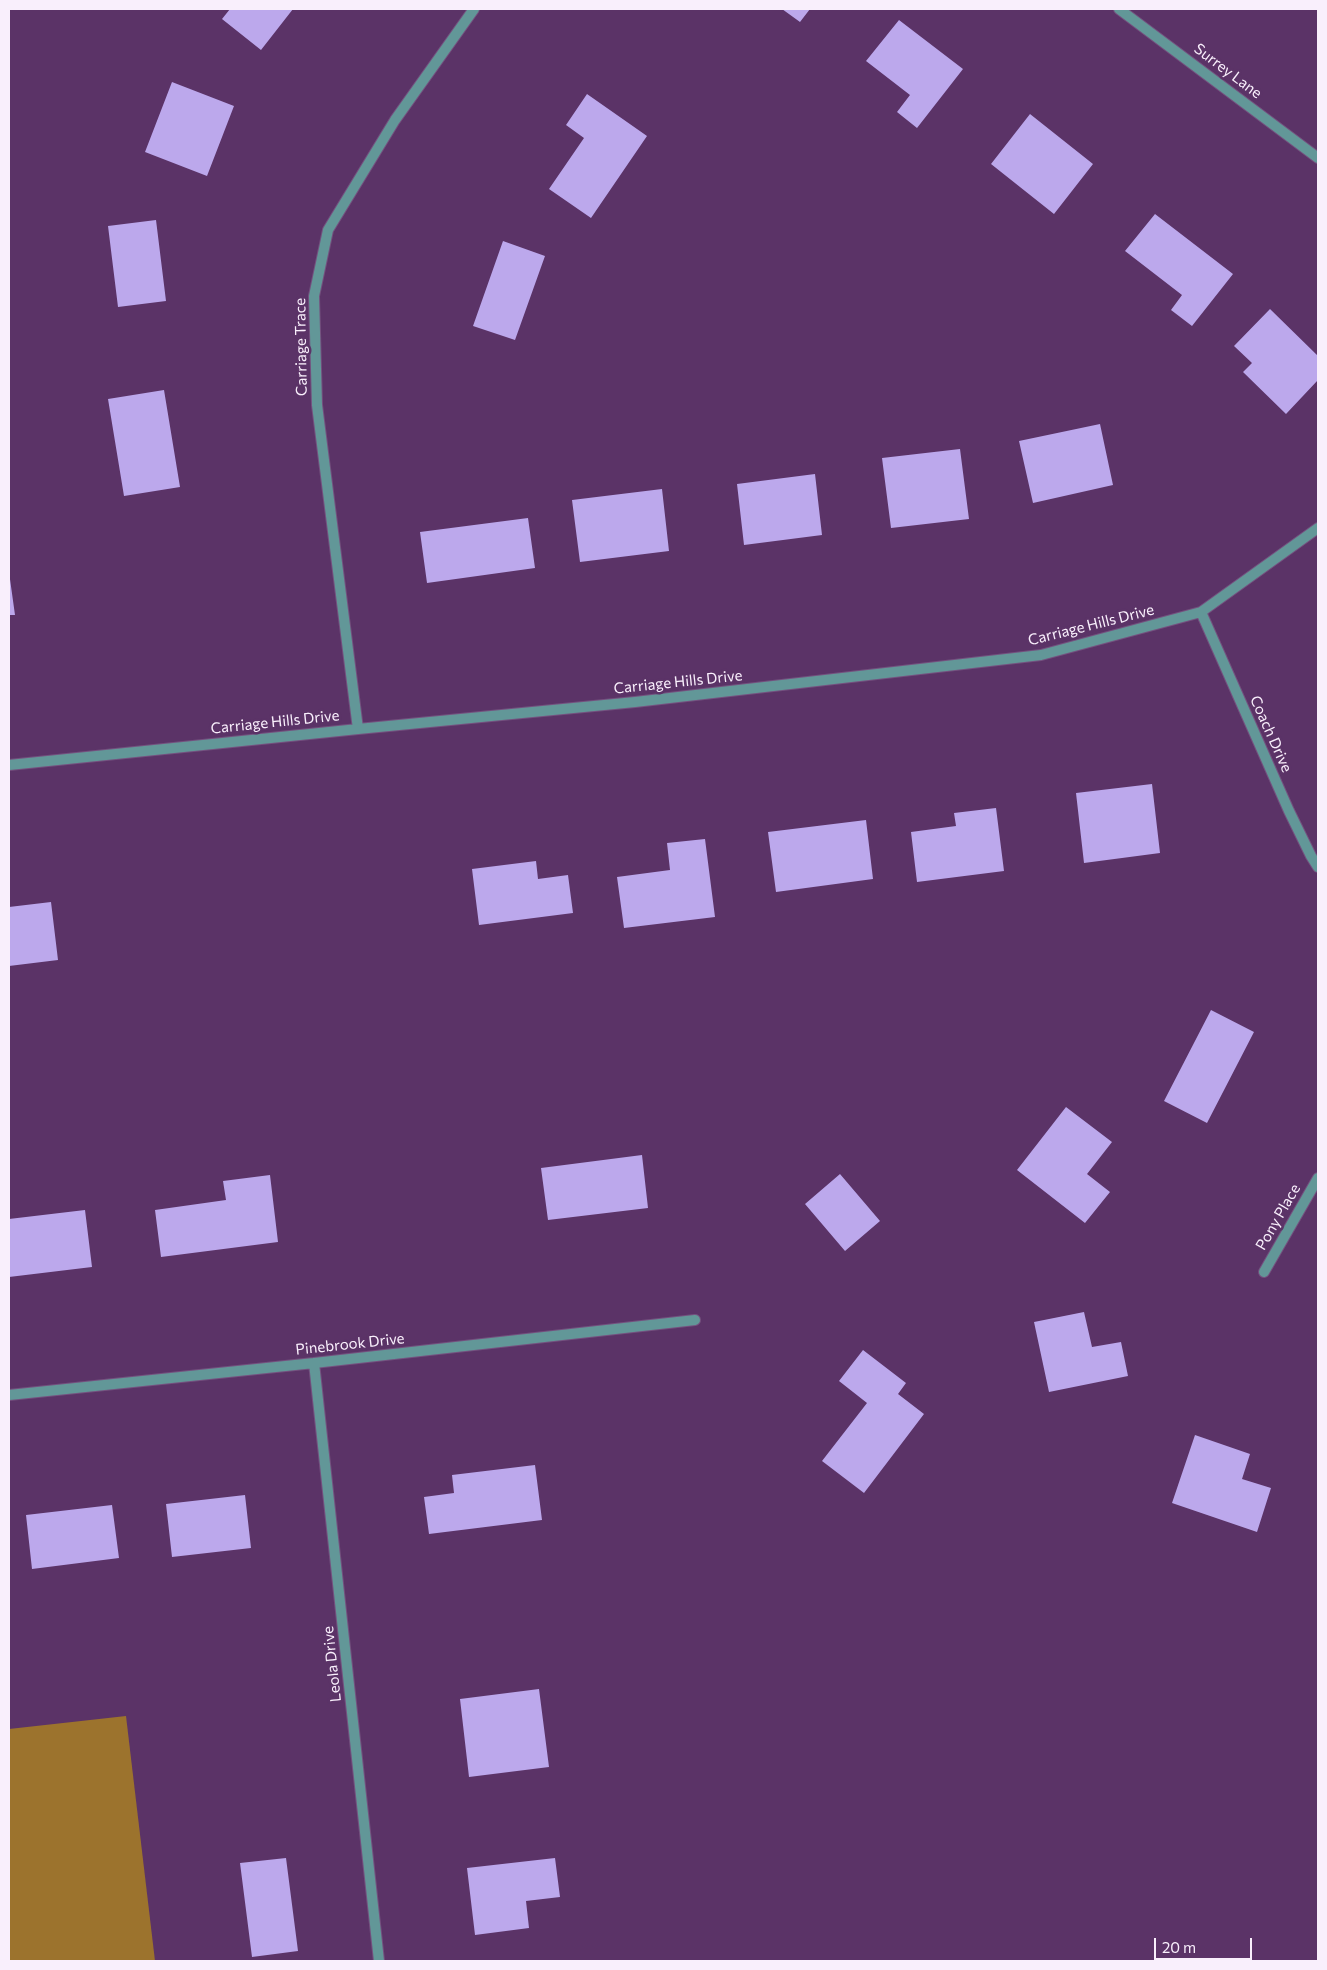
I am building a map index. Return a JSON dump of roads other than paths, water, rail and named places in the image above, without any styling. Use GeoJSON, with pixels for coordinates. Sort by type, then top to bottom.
{"type":"FeatureCollection","features":[{"type":"Feature","properties":{"kind":"street","name":"Carriage Trace"},"geometry":{"type":"LineString","coordinates":[[358,729],[317,405],[314,296],[328,230],[395,120],[474,9]]}},
{"type":"Feature","properties":{"kind":"street","name":"Surrey Lane"},"geometry":{"type":"LineString","coordinates":[[1119,9],[1318,158]]}},
{"type":"Feature","properties":{"kind":"street","name":"Carriage Hills Drive"},"geometry":{"type":"LineString","coordinates":[[9,765],[635,702],[1041,656],[1201,612],[1318,528]]}},
{"type":"Feature","properties":{"kind":"street","name":"Coach Drive"},"geometry":{"type":"LineString","coordinates":[[1201,612],[1289,811],[1318,867]]}},
{"type":"Feature","properties":{"kind":"street","name":"Pony Place"},"geometry":{"type":"LineString","coordinates":[[1264,1272],[1318,1178]]}},
{"type":"Feature","properties":{"kind":"street","name":"Pinebrook Drive"},"geometry":{"type":"LineString","coordinates":[[9,1395],[695,1320]]}},
{"type":"Feature","properties":{"kind":"street","name":"Leola Drive"},"geometry":{"type":"LineString","coordinates":[[314,1363],[379,1961]]}}]}
